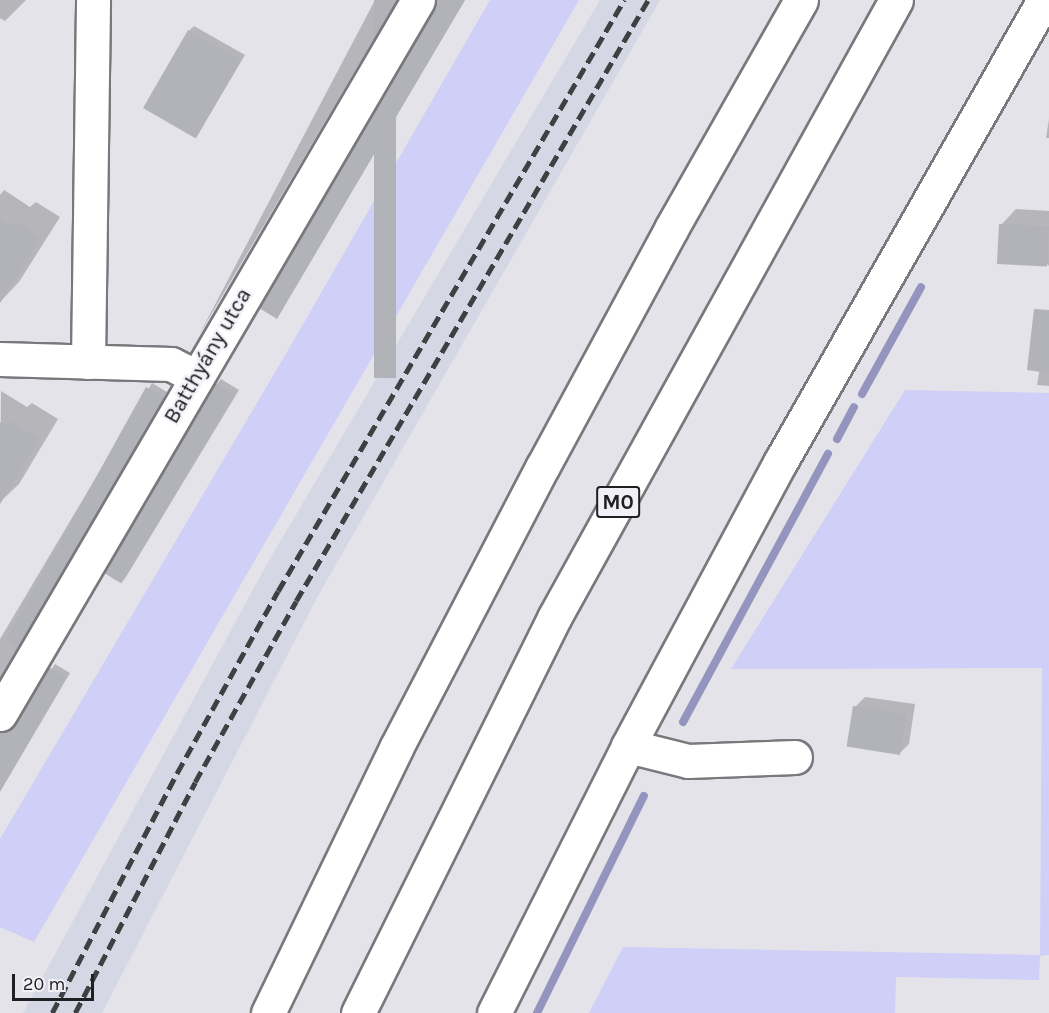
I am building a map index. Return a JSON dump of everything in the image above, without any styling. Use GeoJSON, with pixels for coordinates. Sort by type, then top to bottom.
{"type":"FeatureCollection","features":[{"type":"Feature","properties":{"kind":"main road"},"geometry":{"type":"LineString","coordinates":[[88,362],[93,0]]}},
{"type":"Feature","properties":{"kind":"main road","name":"Batthyány utca"},"geometry":{"type":"LineString","coordinates":[[0,714],[418,0]]}},
{"type":"Feature","properties":{"kind":"main road"},"geometry":{"type":"LineString","coordinates":[[268,1013],[396,748],[537,476],[671,229],[801,0]]}},
{"type":"Feature","properties":{"kind":"main road","name":"M0"},"geometry":{"type":"LineString","coordinates":[[358,1013],[554,618],[896,0]]}},
{"type":"Feature","properties":{"kind":"main road"},"geometry":{"type":"LineString","coordinates":[[494,1013],[628,746],[781,461],[1044,0]]}},
{"type":"Feature","properties":{"kind":"main road"},"geometry":{"type":"LineString","coordinates":[[0,359],[171,364],[196,377]]}},
{"type":"Feature","properties":{"kind":"main road"},"geometry":{"type":"LineString","coordinates":[[628,746],[688,761],[795,757]]}},
{"type":"Feature","properties":{"kind":"shaded area"},"geometry":{"type":"Polygon","coordinates":[[[490,0],[579,0],[34,942],[0,927],[0,839],[287,352],[490,0]]]}},
{"type":"Feature","properties":{"kind":"shaded area"},"geometry":{"type":"Polygon","coordinates":[[[600,0],[660,0],[319,594],[102,1013],[23,1013],[268,562],[600,0]]]}},
{"type":"Feature","properties":{"kind":"shaded area"},"geometry":{"type":"Polygon","coordinates":[[[905,390],[1049,393],[1049,955],[1040,956],[1039,980],[896,977],[895,1013],[589,1013],[623,947],[1040,955],[1042,668],[731,669],[905,390]]]}},
{"type":"Feature","properties":{"kind":"building"},"geometry":{"type":"Polygon","coordinates":[[[374,0],[396,0],[396,378],[374,378],[374,0]]]}},
{"type":"Feature","properties":{"kind":"building"},"geometry":{"type":"Polygon","coordinates":[[[437,0],[465,0],[277,319],[259,308],[434,9],[437,0]]]}},
{"type":"Feature","properties":{"kind":"building"},"geometry":{"type":"Polygon","coordinates":[[[188,30],[241,61],[196,138],[143,108],[188,30]]]}},
{"type":"Feature","properties":{"kind":"building"},"geometry":{"type":"Polygon","coordinates":[[[0,220],[11,227],[15,221],[41,238],[0,303],[0,220]]]}},
{"type":"Feature","properties":{"kind":"building"},"geometry":{"type":"Polygon","coordinates":[[[999,224],[1049,227],[1047,267],[997,264],[999,224]]]}},
{"type":"Feature","properties":{"kind":"building"},"geometry":{"type":"Polygon","coordinates":[[[1034,309],[1049,310],[1049,373],[1027,370],[1034,309]]]}},
{"type":"Feature","properties":{"kind":"building"},"geometry":{"type":"Polygon","coordinates":[[[215,383],[235,395],[121,583],[102,572],[215,383]]]}},
{"type":"Feature","properties":{"kind":"building"},"geometry":{"type":"Polygon","coordinates":[[[146,387],[164,397],[24,650],[6,640],[146,387]]]}},
{"type":"Feature","properties":{"kind":"building"},"geometry":{"type":"Polygon","coordinates":[[[11,421],[40,439],[0,504],[0,422],[8,427],[11,421]]]}},
{"type":"Feature","properties":{"kind":"building"},"geometry":{"type":"Polygon","coordinates":[[[49,667],[66,678],[0,791],[0,733],[10,730],[16,723],[49,667]]]}},
{"type":"Feature","properties":{"kind":"building"},"geometry":{"type":"Polygon","coordinates":[[[853,706],[906,714],[900,755],[847,746],[853,706]]]}},
{"type":"Feature","properties":{"kind":"waterway"},"geometry":{"type":"LineString","coordinates":[[862,394],[921,287]]}},
{"type":"Feature","properties":{"kind":"waterway"},"geometry":{"type":"LineString","coordinates":[[837,439],[854,407]]}},
{"type":"Feature","properties":{"kind":"waterway"},"geometry":{"type":"LineString","coordinates":[[683,722],[828,454]]}},
{"type":"Feature","properties":{"kind":"waterway"},"geometry":{"type":"LineString","coordinates":[[537,1013],[644,796]]}},
{"type":"Feature","properties":{"kind":"railway"},"geometry":{"type":"LineString","coordinates":[[52,1013],[177,773],[278,591],[624,0]]}},
{"type":"Feature","properties":{"kind":"railway"},"geometry":{"type":"LineString","coordinates":[[75,1013],[195,782],[296,601],[648,0]]}}]}
